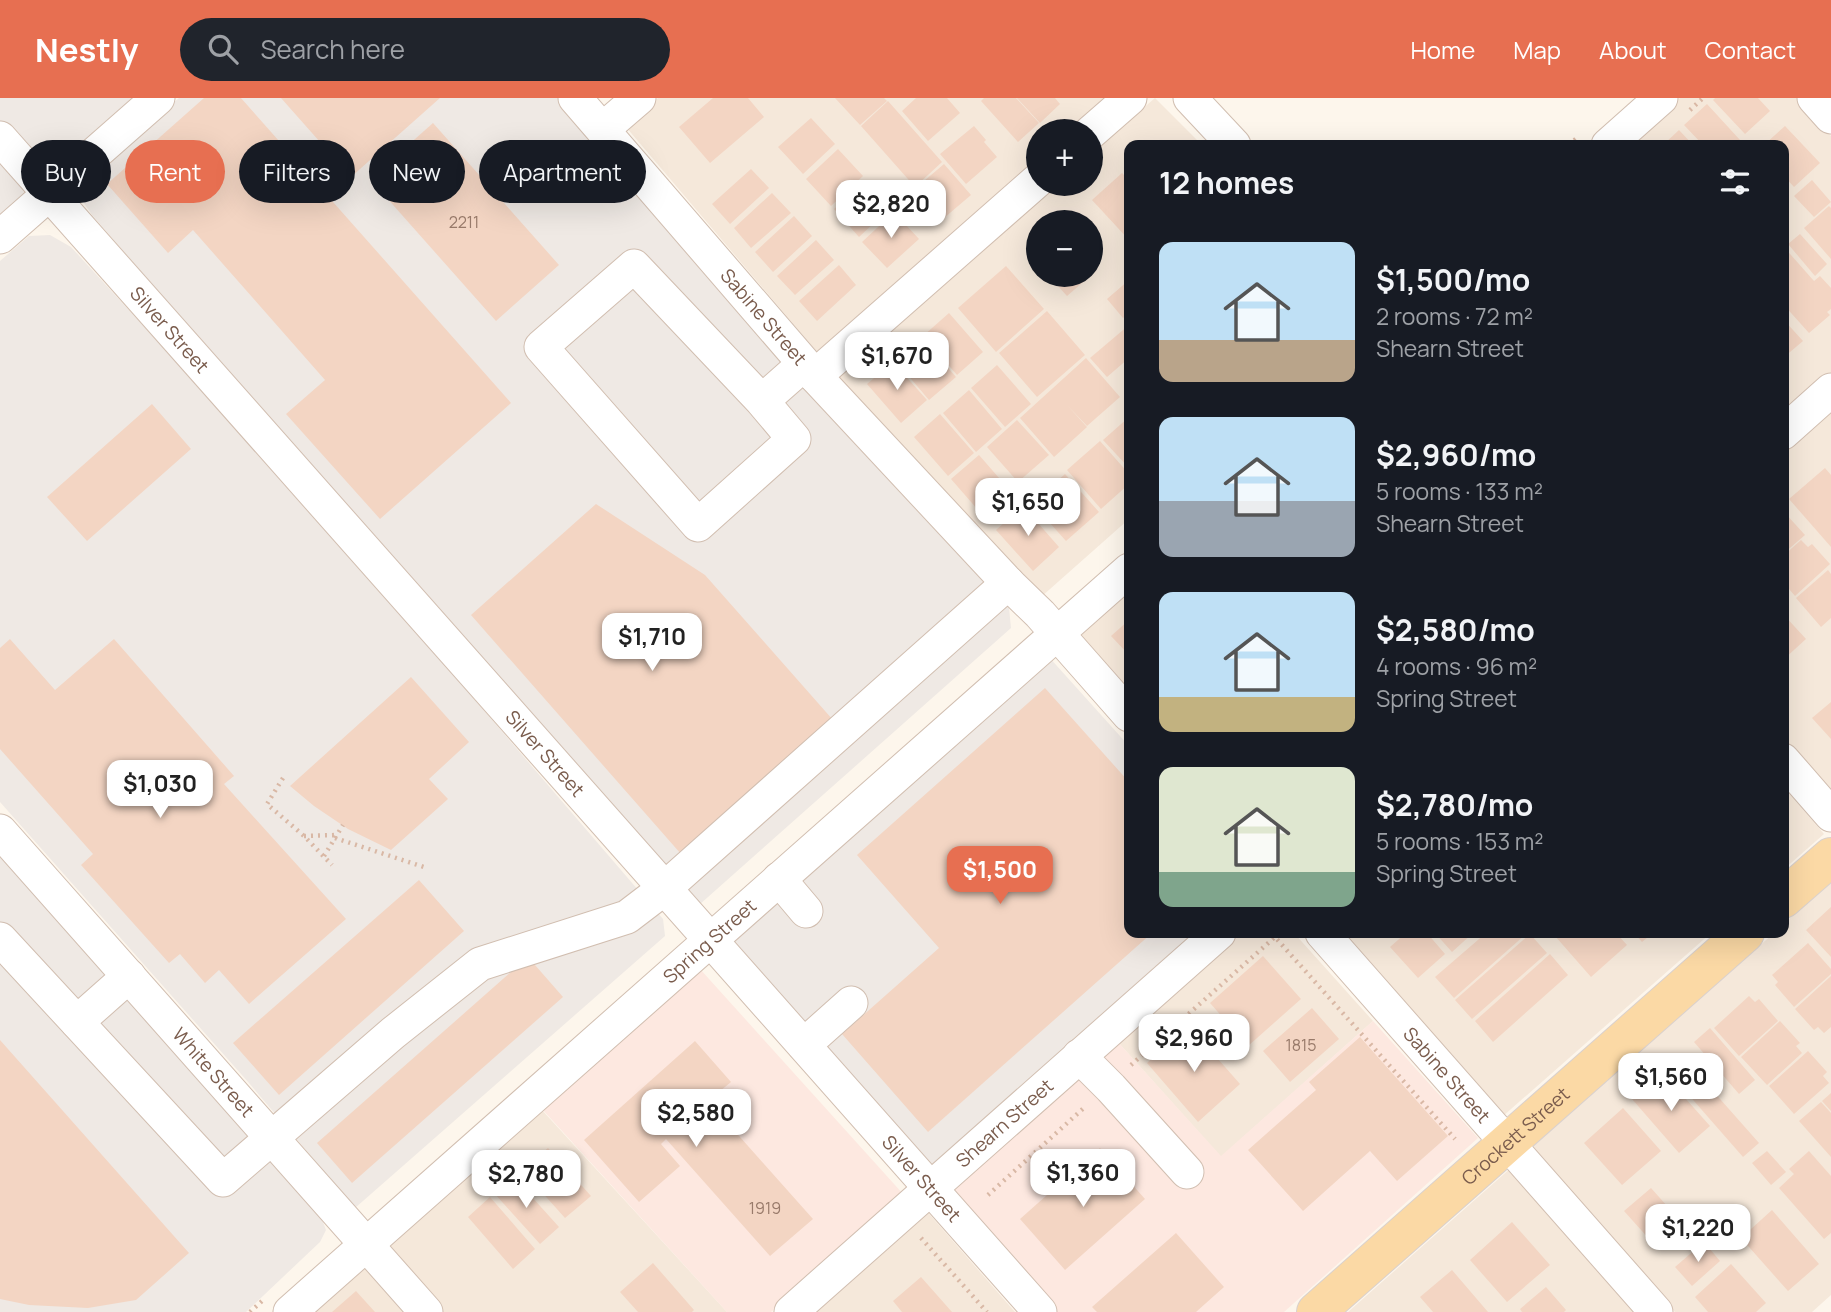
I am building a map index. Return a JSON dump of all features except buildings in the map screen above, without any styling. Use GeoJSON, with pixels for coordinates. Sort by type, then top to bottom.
{"type":"FeatureCollection","features":[{"type":"Feature","properties":{"kind":"main road"},"geometry":{"type":"LineString","coordinates":[[1789,895],[1831,857]]}},
{"type":"Feature","properties":{"kind":"main road","name":"Crockett Street"},"geometry":{"type":"LineString","coordinates":[[1316,1312],[1739,938]]}},
{"type":"Feature","properties":{"kind":"street"},"geometry":{"type":"LineString","coordinates":[[111,140],[158,98]]}},
{"type":"Feature","properties":{"kind":"street","name":"Sabine Street"},"geometry":{"type":"LineString","coordinates":[[575,98],[809,370],[1040,614],[1124,709]]}},
{"type":"Feature","properties":{"kind":"street"},"geometry":{"type":"LineString","coordinates":[[603,129],[639,98]]}},
{"type":"Feature","properties":{"kind":"street"},"geometry":{"type":"LineString","coordinates":[[1103,122],[1130,98]]}},
{"type":"Feature","properties":{"kind":"street"},"geometry":{"type":"LineString","coordinates":[[1190,98],[1229,140]]}},
{"type":"Feature","properties":{"kind":"street"},"geometry":{"type":"LineString","coordinates":[[1614,140],[1661,98]]}},
{"type":"Feature","properties":{"kind":"street"},"geometry":{"type":"LineString","coordinates":[[1814,98],[1831,117]]}},
{"type":"Feature","properties":{"kind":"street","name":"Silver Street"},"geometry":{"type":"LineString","coordinates":[[0,138],[21,161]]}},
{"type":"Feature","properties":{"kind":"street"},"geometry":{"type":"LineString","coordinates":[[762,401],[809,370],[1026,190]]}},
{"type":"Feature","properties":{"kind":"street"},"geometry":{"type":"LineString","coordinates":[[0,237],[40,203]]}},
{"type":"Feature","properties":{"kind":"street","name":"Silver Street"},"geometry":{"type":"LineString","coordinates":[[59,203],[1040,1312]]}},
{"type":"Feature","properties":{"kind":"street"},"geometry":{"type":"LineString","coordinates":[[634,266],[762,401],[794,439],[698,526],[541,347],[634,266]]}},
{"type":"Feature","properties":{"kind":"street"},"geometry":{"type":"LineString","coordinates":[[1789,428],[1831,390]]}},
{"type":"Feature","properties":{"kind":"street","name":"Spring Street"},"geometry":{"type":"LineString","coordinates":[[290,1312],[1124,574]]}},
{"type":"Feature","properties":{"kind":"street"},"geometry":{"type":"LineString","coordinates":[[0,939],[223,1180],[393,1032],[480,964],[627,917],[665,888],[1008,583]]}},
{"type":"Feature","properties":{"kind":"street"},"geometry":{"type":"LineString","coordinates":[[1789,767],[1831,815]]}},
{"type":"Feature","properties":{"kind":"street","name":"White Street"},"geometry":{"type":"LineString","coordinates":[[0,831],[426,1312]]}},
{"type":"Feature","properties":{"kind":"street"},"geometry":{"type":"LineString","coordinates":[[779,879],[806,911]]}},
{"type":"Feature","properties":{"kind":"street","name":"Shearn Street"},"geometry":{"type":"LineString","coordinates":[[791,1312],[1213,938]]}},
{"type":"Feature","properties":{"kind":"street","name":"Sabine Street"},"geometry":{"type":"LineString","coordinates":[[1326,938],[1656,1312]]}},
{"type":"Feature","properties":{"kind":"street"},"geometry":{"type":"LineString","coordinates":[[77,1022],[129,976]]}},
{"type":"Feature","properties":{"kind":"street"},"geometry":{"type":"LineString","coordinates":[[804,1045],[851,1003]]}},
{"type":"Feature","properties":{"kind":"street"},"geometry":{"type":"LineString","coordinates":[[1079,1056],[1187,1172]]}},
{"type":"Feature","properties":{"kind":"path"},"geometry":{"type":"LineString","coordinates":[[283,778],[267,804],[332,865]]}},
{"type":"Feature","properties":{"kind":"path"},"geometry":{"type":"LineString","coordinates":[[324,856],[343,825]]}},
{"type":"Feature","properties":{"kind":"path"},"geometry":{"type":"LineString","coordinates":[[303,836],[336,837],[426,868]]}},
{"type":"Feature","properties":{"kind":"path"},"geometry":{"type":"LineString","coordinates":[[988,1195],[1274,938]]}},
{"type":"Feature","properties":{"kind":"path"},"geometry":{"type":"LineString","coordinates":[[1276,938],[1455,1139]]}},
{"type":"Feature","properties":{"kind":"path"},"geometry":{"type":"LineString","coordinates":[[921,1238],[987,1312]]}},
{"type":"Feature","properties":{"kind":"shaded area"},"geometry":{"type":"Polygon","coordinates":[[[0,98],[134,98],[86,140],[21,140],[21,198],[0,216],[0,98]]]}},
{"type":"Feature","properties":{"kind":"shaded area"},"geometry":{"type":"Polygon","coordinates":[[[179,98],[558,98],[594,140],[479,140],[479,203],[646,203],[646,199],[866,453],[1009,608],[1011,628],[699,905],[92,215],[84,203],[111,203],[111,157],[125,145],[125,203],[225,203],[225,140],[131,140],[179,98]]]}},
{"type":"Feature","properties":{"kind":"shaded area"},"geometry":{"type":"Polygon","coordinates":[[[658,98],[1106,98],[1082,119],[1026,119],[1026,169],[818,353],[646,151],[646,140],[637,140],[626,127],[658,98]]]}},
{"type":"Feature","properties":{"kind":"shaded area"},"geometry":{"type":"Polygon","coordinates":[[[1155,98],[1197,140],[1124,140],[1124,523],[1041,597],[834,376],[1042,196],[1103,196],[1103,143],[1155,98]]]}},
{"type":"Feature","properties":{"kind":"shaded area"},"geometry":{"type":"Polygon","coordinates":[[[1680,98],[1797,98],[1831,136],[1831,373],[1789,411],[1789,140],[1632,140],[1680,98]]]}},
{"type":"Feature","properties":{"kind":"shaded area"},"geometry":{"type":"Polygon","coordinates":[[[50,235],[71,247],[239,430],[663,919],[665,936],[355,1208],[249,1083],[0,802],[0,261],[29,236],[50,235]]]}},
{"type":"Feature","properties":{"kind":"shaded area"},"geometry":{"type":"Polygon","coordinates":[[[1831,407],[1831,795],[1789,749],[1789,444],[1831,407]]]}},
{"type":"Feature","properties":{"kind":"shaded area"},"geometry":{"type":"Polygon","coordinates":[[[1124,592],[1124,696],[1072,638],[1124,592]]]}},
{"type":"Feature","properties":{"kind":"shaded area"},"geometry":{"type":"Polygon","coordinates":[[[1048,656],[1124,740],[1124,938],[1196,938],[932,1172],[728,940],[1048,656]]]}},
{"type":"Feature","properties":{"kind":"shaded area"},"geometry":{"type":"Polygon","coordinates":[[[1789,794],[1824,834],[1789,865],[1789,794]]]}},
{"type":"Feature","properties":{"kind":"shaded area"},"geometry":{"type":"Polygon","coordinates":[[[0,854],[321,1217],[326,1230],[320,1242],[246,1312],[0,1312],[0,854]]]}},
{"type":"Feature","properties":{"kind":"shaded area"},"geometry":{"type":"Polygon","coordinates":[[[1831,882],[1831,1295],[1812,1312],[1675,1312],[1529,1149],[1768,938],[1789,938],[1789,919],[1831,882]]]}},
{"type":"Feature","properties":{"kind":"shaded area"},"geometry":{"type":"Polygon","coordinates":[[[1232,938],[1298,938],[1373,1021],[1221,1157],[1117,1041],[1232,938]]]}},
{"type":"Feature","properties":{"kind":"shaded area"},"geometry":{"type":"Polygon","coordinates":[[[1341,938],[1705,938],[1502,1117],[1341,938]]]}},
{"type":"Feature","properties":{"kind":"shaded area"},"geometry":{"type":"Polygon","coordinates":[[[700,969],[904,1195],[771,1312],[727,1312],[542,1109],[700,969]]]}},
{"type":"Feature","properties":{"kind":"shaded area"},"geometry":{"type":"Polygon","coordinates":[[[1373,1021],[1478,1138],[1284,1312],[1057,1312],[949,1191],[1117,1041],[1221,1156],[1373,1021]]]}},
{"type":"Feature","properties":{"kind":"shaded area"},"geometry":{"type":"Polygon","coordinates":[[[541,1109],[727,1312],[438,1312],[382,1249],[541,1109]]]}},
{"type":"Feature","properties":{"kind":"shaded area"},"geometry":{"type":"Polygon","coordinates":[[[1512,1167],[1639,1312],[1348,1312],[1512,1167]]]}},
{"type":"Feature","properties":{"kind":"shaded area"},"geometry":{"type":"Polygon","coordinates":[[[924,1208],[1015,1312],[808,1312],[924,1208]]]}},
{"type":"Feature","properties":{"kind":"shaded area"},"geometry":{"type":"Polygon","coordinates":[[[365,1265],[406,1312],[313,1312],[365,1265]]]}}]}
